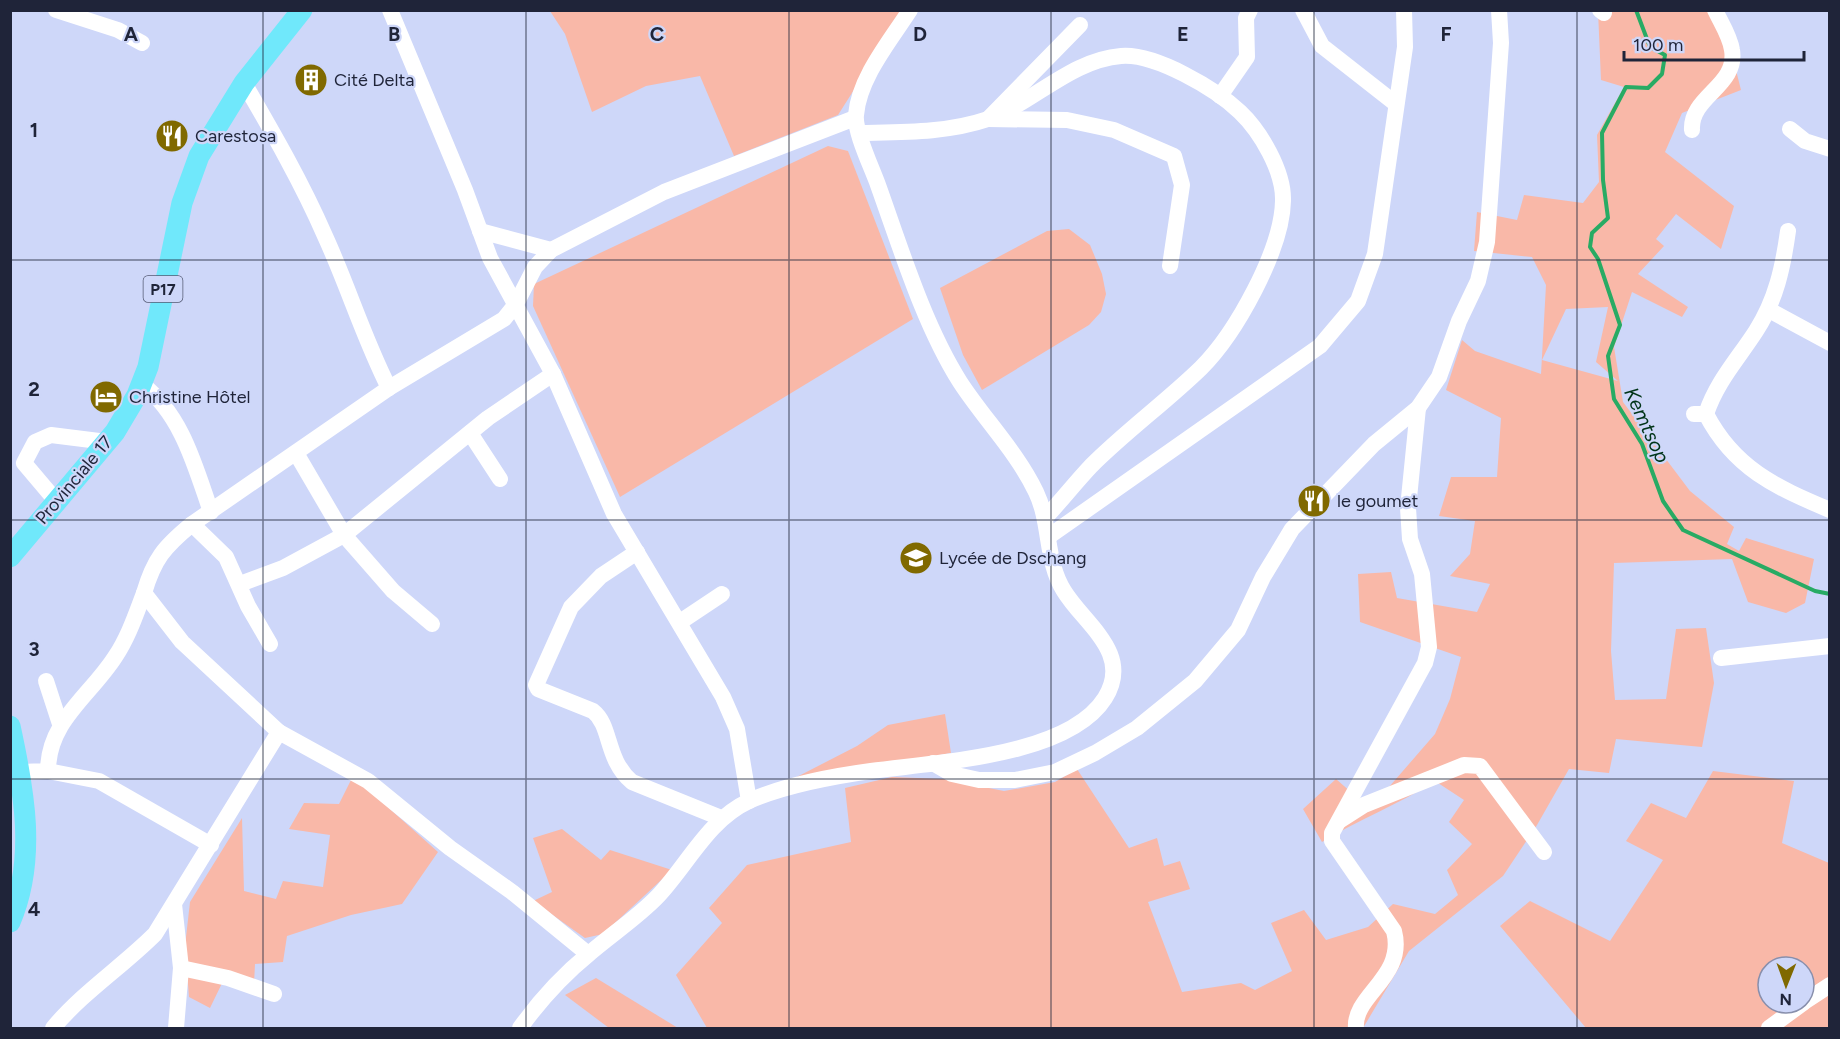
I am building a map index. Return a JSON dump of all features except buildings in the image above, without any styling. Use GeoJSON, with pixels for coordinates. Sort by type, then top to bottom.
{"type":"FeatureCollection","features":[{"type":"Feature","properties":{"kind":"main road","name":"Provinciale 17"},"geometry":{"type":"LineString","coordinates":[[10,557],[107,442],[142,384],[148,367],[175,233],[190,177],[214,129],[244,83],[302,10]]}},
{"type":"Feature","properties":{"kind":"main road"},"geometry":{"type":"LineString","coordinates":[[10,922],[16,907],[26,851],[20,772],[12,739]]}},
{"type":"Feature","properties":{"kind":"street"},"geometry":{"type":"LineString","coordinates":[[56,10],[118,30],[142,43]]}},
{"type":"Feature","properties":{"kind":"street"},"geometry":{"type":"LineString","coordinates":[[390,10],[490,258],[553,374],[614,514],[723,697],[737,729],[749,801]]}},
{"type":"Feature","properties":{"kind":"street"},"geometry":{"type":"LineString","coordinates":[[520,1029],[540,999],[588,954],[657,896],[721,818],[749,801],[787,789],[866,772],[1022,748],[1069,731],[1090,716],[1105,698],[1112,681],[1113,662],[1104,640],[1064,592],[1054,570],[1045,518],[1036,492],[1018,461],[996,435],[958,379],[914,288],[857,126],[872,70],[910,10]]}},
{"type":"Feature","properties":{"kind":"street"},"geometry":{"type":"LineString","coordinates":[[1303,10],[1322,46],[1396,104]]}},
{"type":"Feature","properties":{"kind":"street"},"geometry":{"type":"LineString","coordinates":[[1048,537],[1320,346],[1358,301],[1375,254],[1405,47],[1404,10]]}},
{"type":"Feature","properties":{"kind":"street"},"geometry":{"type":"LineString","coordinates":[[933,763],[952,774],[979,780],[1015,780],[1055,772],[1095,753],[1137,728],[1196,681],[1238,630],[1263,578],[1292,529],[1374,444],[1418,408],[1439,377],[1459,321],[1478,281],[1487,242],[1501,43],[1499,10]]}},
{"type":"Feature","properties":{"kind":"street"},"geometry":{"type":"LineString","coordinates":[[1692,130],[1693,114],[1719,87],[1730,70],[1732,51],[1715,10]]}},
{"type":"Feature","properties":{"kind":"street"},"geometry":{"type":"LineString","coordinates":[[1220,96],[1247,57],[1245,13]]}},
{"type":"Feature","properties":{"kind":"street"},"geometry":{"type":"LineString","coordinates":[[988,119],[1080,25]]}},
{"type":"Feature","properties":{"kind":"street"},"geometry":{"type":"LineString","coordinates":[[988,119],[1087,65],[1121,56],[1155,62],[1220,96],[1257,129],[1273,159],[1284,199],[1278,236],[1261,277],[1235,322],[1203,365],[1092,465],[1045,518]]}},
{"type":"Feature","properties":{"kind":"street"},"geometry":{"type":"LineString","coordinates":[[244,83],[292,167],[390,388]]}},
{"type":"Feature","properties":{"kind":"street"},"geometry":{"type":"LineString","coordinates":[[48,771],[48,755],[60,724],[115,657],[144,593],[152,566],[166,546],[192,524],[390,388],[504,319],[516,304],[535,267],[551,249],[664,192],[857,126],[927,131],[988,119],[1067,120],[1114,130],[1174,156],[1182,185],[1170,266]]}},
{"type":"Feature","properties":{"kind":"street"},"geometry":{"type":"LineString","coordinates":[[1790,129],[1805,141],[1830,149]]}},
{"type":"Feature","properties":{"kind":"street"},"geometry":{"type":"LineString","coordinates":[[480,231],[551,249]]}},
{"type":"Feature","properties":{"kind":"street"},"geometry":{"type":"LineString","coordinates":[[1788,231],[1779,287],[1756,332],[1726,372],[1700,414],[1746,466],[1791,494],[1830,510]]}},
{"type":"Feature","properties":{"kind":"street"},"geometry":{"type":"LineString","coordinates":[[1768,309],[1830,343]]}},
{"type":"Feature","properties":{"kind":"street"},"geometry":{"type":"LineString","coordinates":[[240,584],[283,568],[344,535],[470,433],[553,374]]}},
{"type":"Feature","properties":{"kind":"street"},"geometry":{"type":"LineString","coordinates":[[142,384],[158,396],[174,418],[195,464],[211,512]]}},
{"type":"Feature","properties":{"kind":"street"},"geometry":{"type":"LineString","coordinates":[[1356,1029],[1360,1013],[1395,960],[1397,943],[1394,931],[1332,841],[1332,833],[1425,663],[1429,647],[1422,574],[1410,539],[1408,508],[1418,408]]}},
{"type":"Feature","properties":{"kind":"street"},"geometry":{"type":"LineString","coordinates":[[470,433],[500,479]]}},
{"type":"Feature","properties":{"kind":"street"},"geometry":{"type":"LineString","coordinates":[[57,502],[24,463],[35,442],[51,435],[107,442]]}},
{"type":"Feature","properties":{"kind":"street"},"geometry":{"type":"LineString","coordinates":[[296,453],[344,535],[393,591],[432,624]]}},
{"type":"Feature","properties":{"kind":"street"},"geometry":{"type":"LineString","coordinates":[[192,524],[226,557],[248,606],[270,644]]}},
{"type":"Feature","properties":{"kind":"street"},"geometry":{"type":"LineString","coordinates":[[637,552],[601,576],[571,607],[536,685],[538,689],[600,716],[614,761],[620,772],[632,782],[721,818]]}},
{"type":"Feature","properties":{"kind":"street"},"geometry":{"type":"LineString","coordinates":[[144,593],[182,642],[279,732],[369,781],[450,848],[512,892],[588,954]]}},
{"type":"Feature","properties":{"kind":"street"},"geometry":{"type":"LineString","coordinates":[[680,622],[722,594]]}},
{"type":"Feature","properties":{"kind":"street"},"geometry":{"type":"LineString","coordinates":[[1721,658],[1830,646]]}},
{"type":"Feature","properties":{"kind":"street"},"geometry":{"type":"LineString","coordinates":[[46,681],[60,724]]}},
{"type":"Feature","properties":{"kind":"street"},"geometry":{"type":"LineString","coordinates":[[53,1029],[69,1009],[129,960],[149,940],[211,845],[279,732]]}},
{"type":"Feature","properties":{"kind":"street"},"geometry":{"type":"LineString","coordinates":[[1338,821],[1364,806],[1464,765],[1474,764],[1480,766],[1544,852]]}},
{"type":"Feature","properties":{"kind":"street"},"geometry":{"type":"LineString","coordinates":[[20,772],[48,771],[99,781],[211,845]]}},
{"type":"Feature","properties":{"kind":"street"},"geometry":{"type":"LineString","coordinates":[[174,904],[182,968],[176,1029]]}},
{"type":"Feature","properties":{"kind":"street"},"geometry":{"type":"LineString","coordinates":[[182,968],[228,978],[274,994]]}},
{"type":"Feature","properties":{"kind":"street"},"geometry":{"type":"LineString","coordinates":[[1816,995],[1830,985]]}},
{"type":"Feature","properties":{"kind":"street"},"geometry":{"type":"LineString","coordinates":[[1768,1029],[1787,1015]]}},
{"type":"Feature","properties":{"kind":"shaded area"},"geometry":{"type":"Polygon","coordinates":[[[550,11],[904,11],[838,115],[734,156],[700,76],[646,86],[592,112],[565,34],[550,11]]]}},
{"type":"Feature","properties":{"kind":"shaded area"},"geometry":{"type":"Polygon","coordinates":[[[1598,11],[1721,11],[1741,90],[1682,113],[1665,152],[1734,206],[1721,249],[1676,214],[1656,239],[1664,246],[1638,274],[1688,307],[1682,317],[1632,292],[1614,347],[1623,402],[1690,491],[1734,527],[1727,544],[1739,551],[1746,538],[1814,559],[1805,603],[1786,613],[1748,602],[1732,559],[1614,563],[1611,651],[1615,700],[1666,699],[1676,629],[1706,628],[1714,683],[1702,747],[1616,739],[1609,773],[1569,769],[1537,825],[1503,876],[1409,951],[1363,1028],[707,1028],[676,975],[722,923],[709,908],[747,865],[851,842],[845,788],[892,777],[943,779],[1004,791],[1055,782],[1077,769],[1129,848],[1157,838],[1164,866],[1180,861],[1190,889],[1148,902],[1182,992],[1241,983],[1255,990],[1292,971],[1271,923],[1304,910],[1326,940],[1368,927],[1393,904],[1435,914],[1458,895],[1447,870],[1472,844],[1449,822],[1464,800],[1435,781],[1322,842],[1303,809],[1336,779],[1360,800],[1389,787],[1435,734],[1450,699],[1461,657],[1360,622],[1358,574],[1391,572],[1397,598],[1477,612],[1490,584],[1450,576],[1470,554],[1475,521],[1439,516],[1451,477],[1497,477],[1501,418],[1446,390],[1462,340],[1475,351],[1541,374],[1546,285],[1532,257],[1474,251],[1477,212],[1517,220],[1524,195],[1583,203],[1599,182],[1597,135],[1624,87],[1601,80],[1598,11]],[[1608,307],[1566,309],[1542,360],[1618,381],[1596,362],[1608,307]]]}},
{"type":"Feature","properties":{"kind":"shaded area"},"geometry":{"type":"Polygon","coordinates":[[[828,146],[848,151],[913,319],[620,497],[533,306],[534,284],[828,146]]]}},
{"type":"Feature","properties":{"kind":"shaded area"},"geometry":{"type":"Polygon","coordinates":[[[1069,229],[1090,245],[1102,274],[1106,294],[1101,312],[1089,325],[982,390],[963,355],[940,288],[1047,231],[1069,229]]]}},
{"type":"Feature","properties":{"kind":"shaded area"},"geometry":{"type":"Polygon","coordinates":[[[945,714],[951,753],[787,782],[857,746],[888,725],[945,714]]]}},
{"type":"Feature","properties":{"kind":"shaded area"},"geometry":{"type":"Polygon","coordinates":[[[1713,771],[1794,781],[1782,843],[1829,863],[1829,1028],[1586,1028],[1500,926],[1530,901],[1610,941],[1663,860],[1626,841],[1651,803],[1686,818],[1713,771]]]}},
{"type":"Feature","properties":{"kind":"shaded area"},"geometry":{"type":"Polygon","coordinates":[[[353,776],[438,852],[402,904],[351,915],[287,936],[283,962],[255,964],[254,984],[226,975],[210,1008],[189,997],[185,946],[190,902],[242,818],[244,891],[276,899],[283,881],[323,887],[330,835],[289,829],[304,803],[339,804],[353,776]]]}},
{"type":"Feature","properties":{"kind":"shaded area"},"geometry":{"type":"Polygon","coordinates":[[[562,829],[601,860],[610,850],[672,870],[603,934],[585,938],[533,901],[552,892],[533,838],[562,829]]]}},
{"type":"Feature","properties":{"kind":"shaded area"},"geometry":{"type":"Polygon","coordinates":[[[596,978],[678,1028],[609,1028],[565,995],[596,978]]]}},
{"type":"Feature","properties":{"kind":"waterway","name":"Kemtsop"},"geometry":{"type":"LineString","coordinates":[[1636,10],[1650,47],[1665,55],[1662,74],[1648,88],[1626,87],[1602,133],[1603,180],[1608,218],[1592,233],[1590,247],[1598,259],[1620,325],[1608,356],[1614,399],[1642,444],[1663,501],[1683,530],[1815,591],[1830,594]]}},
{"type":"Feature","properties":{"kind":"place","name":"Cité Delta"},"geometry":{"type":"Point","coordinates":[311,80]}},
{"type":"Feature","properties":{"kind":"place","name":"Carestosa"},"geometry":{"type":"Point","coordinates":[172,136]}},
{"type":"Feature","properties":{"kind":"place","name":"Christine Hôtel"},"geometry":{"type":"Point","coordinates":[106,397]}},
{"type":"Feature","properties":{"kind":"place","name":"le goumet"},"geometry":{"type":"Point","coordinates":[1314,501]}},
{"type":"Feature","properties":{"kind":"place","name":"Lycée de Dschang"},"geometry":{"type":"Point","coordinates":[916,558]}}]}
